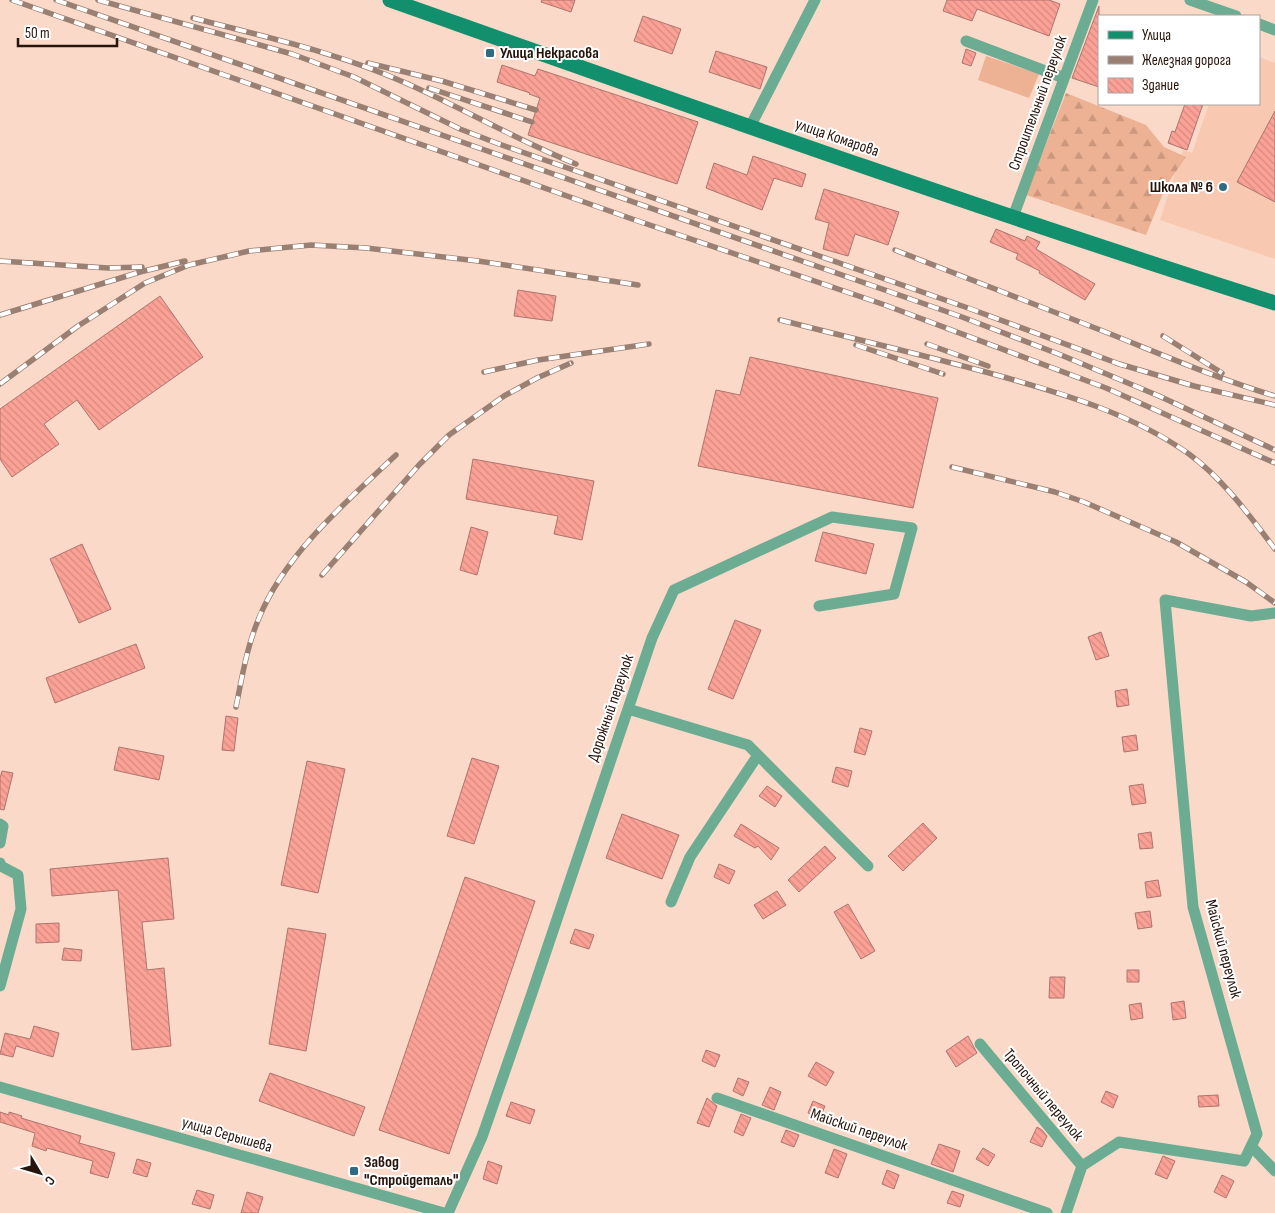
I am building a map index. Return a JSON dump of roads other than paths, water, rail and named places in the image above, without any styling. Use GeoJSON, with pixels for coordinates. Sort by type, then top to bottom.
{"type":"FeatureCollection","features":[{"type":"Feature","properties":{"kind":"main road","name":"улица Комарова"},"geometry":{"type":"LineString","coordinates":[[390,0],[750,127],[1171,270],[1275,303]]}},
{"type":"Feature","properties":{"kind":"street"},"geometry":{"type":"LineString","coordinates":[[750,127],[814,0]]}},
{"type":"Feature","properties":{"kind":"street","name":"Строительный переулок"},"geometry":{"type":"LineString","coordinates":[[1013,216],[1093,0]]}},
{"type":"Feature","properties":{"kind":"street"},"geometry":{"type":"LineString","coordinates":[[1190,0],[1233,15]]}},
{"type":"Feature","properties":{"kind":"street"},"geometry":{"type":"LineString","coordinates":[[1260,24],[1275,30]]}},
{"type":"Feature","properties":{"kind":"street"},"geometry":{"type":"LineString","coordinates":[[966,41],[1064,78]]}},
{"type":"Feature","properties":{"kind":"street","name":"Дорожный переулок"},"geometry":{"type":"LineString","coordinates":[[446,1213],[482,1137],[652,638],[674,590],[832,517],[912,528],[894,594],[820,606]]}},
{"type":"Feature","properties":{"kind":"street","name":"Майский переулок"},"geometry":{"type":"LineString","coordinates":[[1251,1146],[1257,1134],[1193,907],[1165,600],[1251,616],[1275,613]]}},
{"type":"Feature","properties":{"kind":"street"},"geometry":{"type":"LineString","coordinates":[[628,709],[748,745],[868,866]]}},
{"type":"Feature","properties":{"kind":"street"},"geometry":{"type":"LineString","coordinates":[[671,902],[690,857],[758,755]]}},
{"type":"Feature","properties":{"kind":"street"},"geometry":{"type":"LineString","coordinates":[[0,824],[3,826],[0,843]]}},
{"type":"Feature","properties":{"kind":"street"},"geometry":{"type":"LineString","coordinates":[[0,863],[1,866],[18,875],[21,909],[0,986]]}},
{"type":"Feature","properties":{"kind":"street","name":"Тропочный переулок"},"geometry":{"type":"LineString","coordinates":[[980,1044],[1082,1166]]}},
{"type":"Feature","properties":{"kind":"street","name":"улица Серышева"},"geometry":{"type":"LineString","coordinates":[[0,1087],[446,1213]]}},
{"type":"Feature","properties":{"kind":"street","name":"Майский переулок"},"geometry":{"type":"LineString","coordinates":[[716,1098],[1047,1213]]}},
{"type":"Feature","properties":{"kind":"street"},"geometry":{"type":"LineString","coordinates":[[1066,1213],[1082,1166],[1120,1142],[1244,1161],[1251,1146],[1275,1171]]}},
{"type":"Feature","properties":{"kind":"railway"},"geometry":{"type":"LineString","coordinates":[[12,0],[635,220],[885,305],[1106,388],[1275,463]]}},
{"type":"Feature","properties":{"kind":"railway"},"geometry":{"type":"LineString","coordinates":[[56,0],[962,317],[1061,355],[1159,396],[1275,450]]}},
{"type":"Feature","properties":{"kind":"railway"},"geometry":{"type":"LineString","coordinates":[[98,0],[292,54],[354,77],[460,129],[499,144],[968,308],[1122,365]]}},
{"type":"Feature","properties":{"kind":"railway"},"geometry":{"type":"LineString","coordinates":[[193,18],[302,46],[356,63],[408,84],[576,164]]}},
{"type":"Feature","properties":{"kind":"railway"},"geometry":{"type":"LineString","coordinates":[[368,63],[442,81],[536,110]]}},
{"type":"Feature","properties":{"kind":"railway"},"geometry":{"type":"LineString","coordinates":[[429,88],[532,122]]}},
{"type":"Feature","properties":{"kind":"railway"},"geometry":{"type":"LineString","coordinates":[[0,384],[78,326],[145,283],[189,265],[249,251],[311,245],[366,248],[478,261],[638,285]]}},
{"type":"Feature","properties":{"kind":"railway"},"geometry":{"type":"LineString","coordinates":[[895,250],[1212,374],[1275,396]]}},
{"type":"Feature","properties":{"kind":"railway"},"geometry":{"type":"LineString","coordinates":[[0,261],[108,268],[142,267]]}},
{"type":"Feature","properties":{"kind":"railway"},"geometry":{"type":"LineString","coordinates":[[0,315],[140,272],[185,261]]}},
{"type":"Feature","properties":{"kind":"railway"},"geometry":{"type":"LineString","coordinates":[[780,320],[914,353],[1044,389],[1095,406],[1143,427],[1189,454],[1214,475],[1256,523],[1275,549]]}},
{"type":"Feature","properties":{"kind":"railway"},"geometry":{"type":"LineString","coordinates":[[1163,336],[1222,373]]}},
{"type":"Feature","properties":{"kind":"railway"},"geometry":{"type":"LineString","coordinates":[[484,372],[538,360],[649,344]]}},
{"type":"Feature","properties":{"kind":"railway"},"geometry":{"type":"LineString","coordinates":[[927,344],[988,366]]}},
{"type":"Feature","properties":{"kind":"railway"},"geometry":{"type":"LineString","coordinates":[[856,345],[943,374]]}},
{"type":"Feature","properties":{"kind":"railway"},"geometry":{"type":"LineString","coordinates":[[322,575],[419,465],[449,435],[504,396],[537,378],[571,363]]}},
{"type":"Feature","properties":{"kind":"railway"},"geometry":{"type":"LineString","coordinates":[[1116,363],[1194,386],[1275,405]]}},
{"type":"Feature","properties":{"kind":"railway"},"geometry":{"type":"LineString","coordinates":[[236,707],[251,640],[270,595],[284,572],[318,530],[396,455]]}},
{"type":"Feature","properties":{"kind":"railway"},"geometry":{"type":"LineString","coordinates":[[952,467],[1055,492],[1084,502],[1176,542],[1246,582],[1275,603]]}},
{"type":"Feature","properties":{"kind":"place","name":"Улица Некрасова"},"geometry":{"type":"Point","coordinates":[490,53]}},
{"type":"Feature","properties":{"kind":"place","name":"Школа № 6"},"geometry":{"type":"Point","coordinates":[1223,187]}},
{"type":"Feature","properties":{"kind":"place","name":"Завод \"Стройдеталь\""},"geometry":{"type":"Point","coordinates":[354,1171]}}]}
